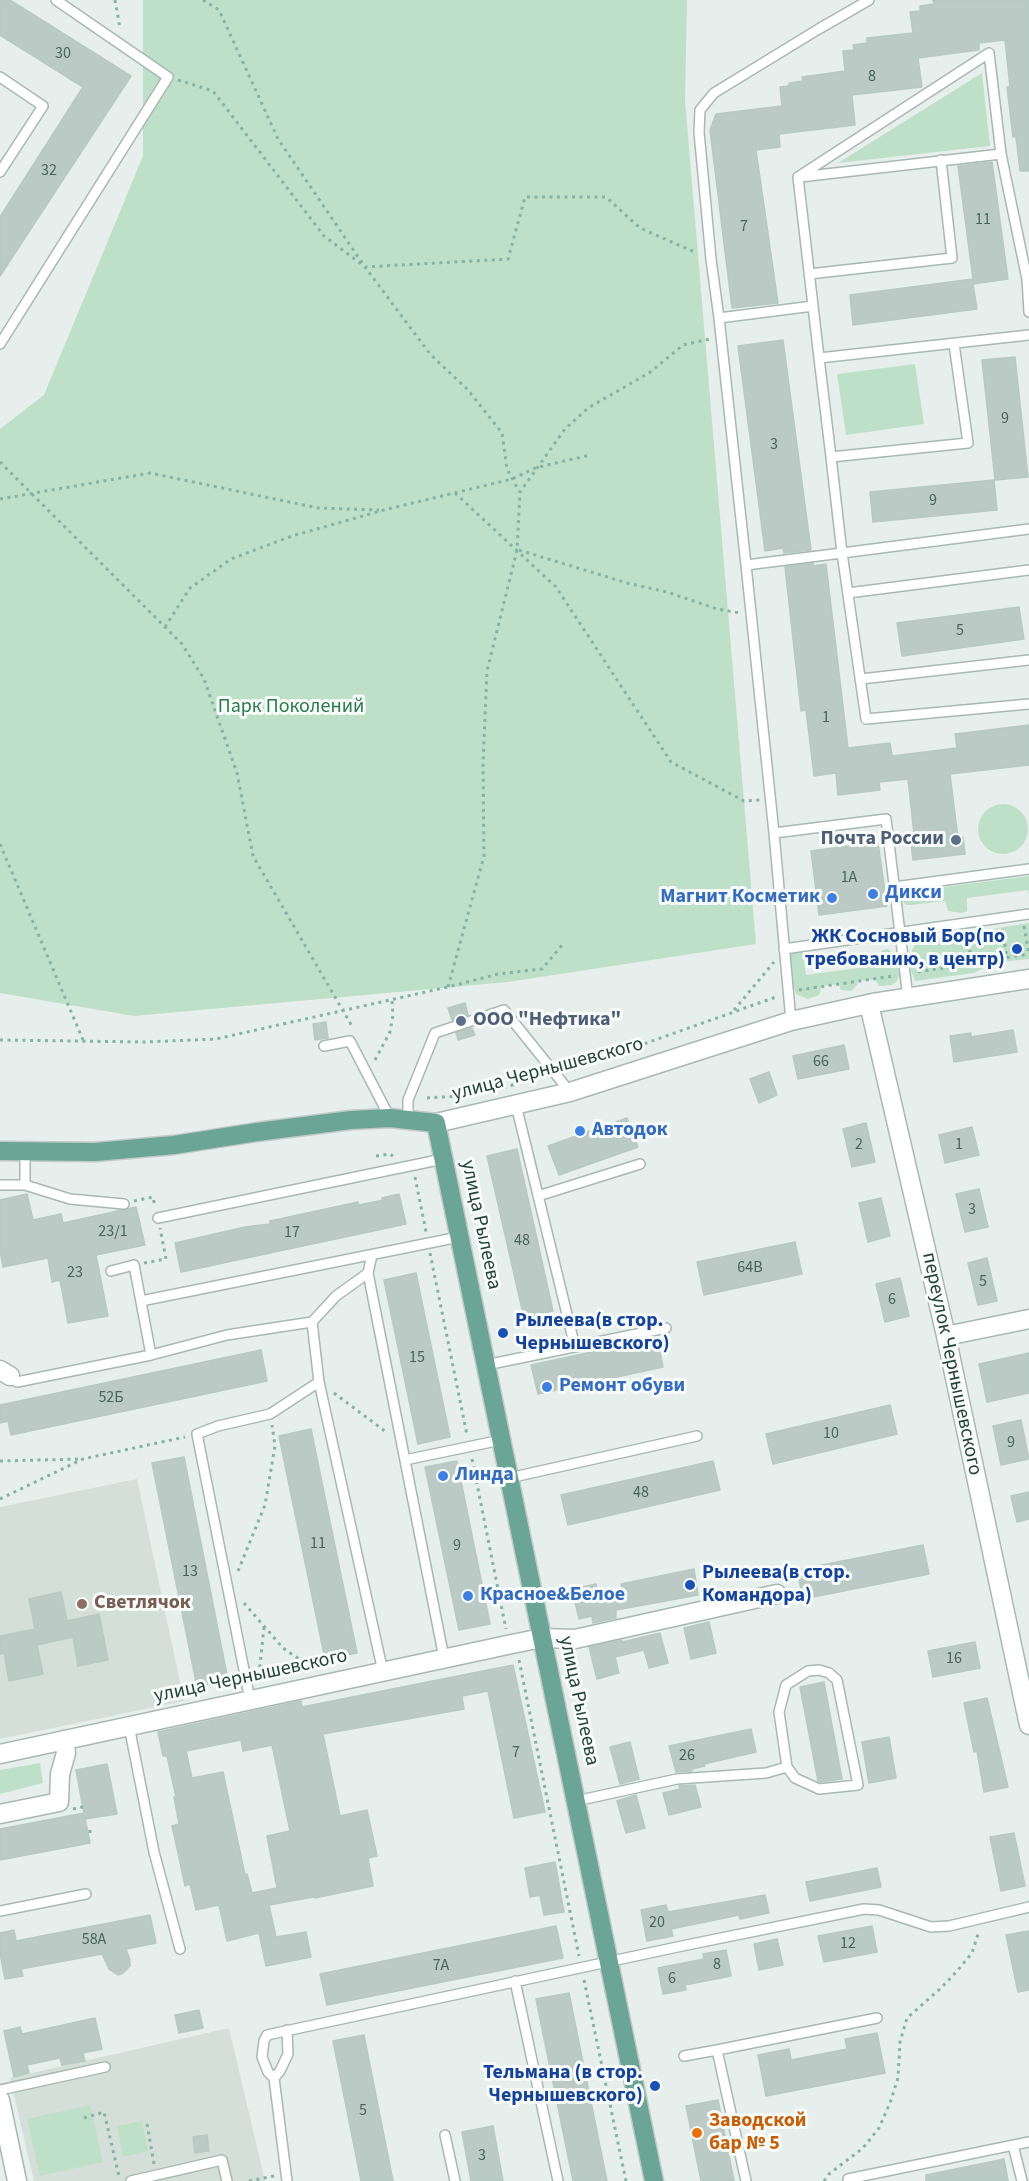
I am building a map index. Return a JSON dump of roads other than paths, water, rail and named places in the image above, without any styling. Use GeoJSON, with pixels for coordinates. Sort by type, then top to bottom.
{"type":"FeatureCollection","features":[{"type":"Feature","properties":{"kind":"main road","name":"улица Чернышевского"},"geometry":{"type":"LineString","coordinates":[[0,1151],[95,1152],[174,1145],[351,1120],[399,1119],[436,1123]]}},
{"type":"Feature","properties":{"kind":"main road","name":"улица Рылеева"},"geometry":{"type":"LineString","coordinates":[[436,1123],[654,2181]]}},
{"type":"Feature","properties":{"kind":"street","name":"улица Чернышевского"},"geometry":{"type":"LineString","coordinates":[[436,1123],[570,1092],[791,1021],[869,1004],[1029,979]]}},
{"type":"Feature","properties":{"kind":"street","name":"переулок Чернышевского"},"geometry":{"type":"LineString","coordinates":[[869,1004],[946,1336],[1029,1725]]}},
{"type":"Feature","properties":{"kind":"street"},"geometry":{"type":"LineString","coordinates":[[946,1336],[1029,1319]]}},
{"type":"Feature","properties":{"kind":"street","name":"улица Чернышевского"},"geometry":{"type":"LineString","coordinates":[[0,1754],[444,1658],[542,1638],[575,1639],[777,1594]]}},
{"type":"Feature","properties":{"kind":"street"},"geometry":{"type":"LineString","coordinates":[[0,1814],[59,1802],[60,1774],[66,1753],[64,1740]]}},
{"type":"Feature","properties":{"kind":"street"},"geometry":{"type":"LineString","coordinates":[[0,2100],[17,2181]]}},
{"type":"Feature","properties":{"kind":"lane"},"geometry":{"type":"LineString","coordinates":[[0,344],[168,77],[56,0]]}},
{"type":"Feature","properties":{"kind":"lane"},"geometry":{"type":"LineString","coordinates":[[791,1021],[771,800],[711,259],[698,121],[700,110],[714,93],[869,0]]}},
{"type":"Feature","properties":{"kind":"lane"},"geometry":{"type":"LineString","coordinates":[[798,177],[989,53],[1001,154],[1028,277],[1029,312]]}},
{"type":"Feature","properties":{"kind":"lane"},"geometry":{"type":"LineString","coordinates":[[0,77],[43,106],[0,172]]}},
{"type":"Feature","properties":{"kind":"lane"},"geometry":{"type":"LineString","coordinates":[[798,177],[1001,154]]}},
{"type":"Feature","properties":{"kind":"lane"},"geometry":{"type":"LineString","coordinates":[[809,274],[952,258],[941,160]]}},
{"type":"Feature","properties":{"kind":"lane"},"geometry":{"type":"LineString","coordinates":[[798,177],[842,553],[866,719],[1029,704]]}},
{"type":"Feature","properties":{"kind":"lane"},"geometry":{"type":"LineString","coordinates":[[719,318],[813,306]]}},
{"type":"Feature","properties":{"kind":"lane"},"geometry":{"type":"LineString","coordinates":[[819,358],[1029,335]]}},
{"type":"Feature","properties":{"kind":"lane"},"geometry":{"type":"LineString","coordinates":[[831,457],[968,443],[954,344]]}},
{"type":"Feature","properties":{"kind":"lane"},"geometry":{"type":"LineString","coordinates":[[746,565],[1029,529]]}},
{"type":"Feature","properties":{"kind":"lane"},"geometry":{"type":"LineString","coordinates":[[848,593],[1029,570]]}},
{"type":"Feature","properties":{"kind":"lane"},"geometry":{"type":"LineString","coordinates":[[861,679],[1029,660]]}},
{"type":"Feature","properties":{"kind":"lane"},"geometry":{"type":"LineString","coordinates":[[774,832],[886,819],[908,998]]}},
{"type":"Feature","properties":{"kind":"lane"},"geometry":{"type":"LineString","coordinates":[[894,887],[1029,869]]}},
{"type":"Feature","properties":{"kind":"lane"},"geometry":{"type":"LineString","coordinates":[[784,950],[1026,914]]}},
{"type":"Feature","properties":{"kind":"lane"},"geometry":{"type":"LineString","coordinates":[[399,1119],[435,1033],[504,1010],[570,1092]]}},
{"type":"Feature","properties":{"kind":"lane"},"geometry":{"type":"LineString","coordinates":[[324,1046],[350,1041],[399,1119]]}},
{"type":"Feature","properties":{"kind":"lane"},"geometry":{"type":"LineString","coordinates":[[516,1105],[575,1347]]}},
{"type":"Feature","properties":{"kind":"lane"},"geometry":{"type":"LineString","coordinates":[[25,1153],[25,1185]]}},
{"type":"Feature","properties":{"kind":"lane"},"geometry":{"type":"LineString","coordinates":[[158,1218],[443,1159]]}},
{"type":"Feature","properties":{"kind":"lane"},"geometry":{"type":"LineString","coordinates":[[538,1196],[640,1164]]}},
{"type":"Feature","properties":{"kind":"lane"},"geometry":{"type":"LineString","coordinates":[[0,1185],[25,1185],[70,1199],[124,1204]]}},
{"type":"Feature","properties":{"kind":"lane"},"geometry":{"type":"LineString","coordinates":[[141,1301],[459,1237]]}},
{"type":"Feature","properties":{"kind":"lane"},"geometry":{"type":"LineString","coordinates":[[372,1255],[368,1273],[444,1658]]}},
{"type":"Feature","properties":{"kind":"lane"},"geometry":{"type":"LineString","coordinates":[[111,1271],[134,1265],[151,1355]]}},
{"type":"Feature","properties":{"kind":"lane"},"geometry":{"type":"LineString","coordinates":[[3,1375],[17,1382],[151,1355],[227,1335],[312,1322],[336,1296],[368,1273]]}},
{"type":"Feature","properties":{"kind":"lane"},"geometry":{"type":"LineString","coordinates":[[312,1322],[319,1382],[383,1672]]}},
{"type":"Feature","properties":{"kind":"lane"},"geometry":{"type":"LineString","coordinates":[[486,1365],[666,1328]]}},
{"type":"Feature","properties":{"kind":"lane"},"geometry":{"type":"LineString","coordinates":[[250,1700],[197,1434],[218,1426],[270,1414],[319,1382]]}},
{"type":"Feature","properties":{"kind":"lane"},"geometry":{"type":"LineString","coordinates":[[509,1478],[697,1436]]}},
{"type":"Feature","properties":{"kind":"lane"},"geometry":{"type":"LineString","coordinates":[[405,1460],[501,1440]]}},
{"type":"Feature","properties":{"kind":"lane"},"geometry":{"type":"LineString","coordinates":[[819,1670],[829,1673],[837,1680],[858,1785],[819,1789],[795,1778],[787,1767],[779,1712],[786,1685],[808,1671],[819,1670]]}},
{"type":"Feature","properties":{"kind":"lane"},"geometry":{"type":"LineString","coordinates":[[129,1726],[154,1852],[180,1949]]}},
{"type":"Feature","properties":{"kind":"lane"},"geometry":{"type":"LineString","coordinates":[[576,1801],[677,1779],[766,1773],[787,1767]]}},
{"type":"Feature","properties":{"kind":"lane"},"geometry":{"type":"LineString","coordinates":[[0,1911],[86,1894]]}},
{"type":"Feature","properties":{"kind":"lane"},"geometry":{"type":"LineString","coordinates":[[287,2177],[274,2078],[264,2065],[262,2057],[267,2034],[864,1909],[879,1910],[932,1927],[1029,1907]]}},
{"type":"Feature","properties":{"kind":"lane"},"geometry":{"type":"LineString","coordinates":[[515,1981],[558,2181]]}},
{"type":"Feature","properties":{"kind":"lane"},"geometry":{"type":"LineString","coordinates":[[684,2056],[878,2018]]}},
{"type":"Feature","properties":{"kind":"lane"},"geometry":{"type":"LineString","coordinates":[[274,2078],[288,2054],[287,2030]]}},
{"type":"Feature","properties":{"kind":"lane"},"geometry":{"type":"LineString","coordinates":[[717,2050],[746,2181]]}},
{"type":"Feature","properties":{"kind":"lane"},"geometry":{"type":"LineString","coordinates":[[0,2090],[105,2067]]}},
{"type":"Feature","properties":{"kind":"lane"},"geometry":{"type":"LineString","coordinates":[[445,2135],[455,2181]]}},
{"type":"Feature","properties":{"kind":"lane"},"geometry":{"type":"LineString","coordinates":[[845,2180],[1029,2142]]}},
{"type":"Feature","properties":{"kind":"lane"},"geometry":{"type":"LineString","coordinates":[[1013,2145],[1022,2181]]}},
{"type":"Feature","properties":{"kind":"lane"},"geometry":{"type":"LineString","coordinates":[[131,2181],[222,2160],[227,2181]]}},
{"type":"Feature","properties":{"kind":"place","name":"Почта России"},"geometry":{"type":"Point","coordinates":[956,840]}},
{"type":"Feature","properties":{"kind":"place","name":"Дикси"},"geometry":{"type":"Point","coordinates":[873,894]}},
{"type":"Feature","properties":{"kind":"place","name":"Магнит Косметик"},"geometry":{"type":"Point","coordinates":[832,898]}},
{"type":"Feature","properties":{"kind":"place","name":"ЖК Сосновый Бор(по требованию, в центр)"},"geometry":{"type":"Point","coordinates":[1017,949]}},
{"type":"Feature","properties":{"kind":"place","name":"ООО \"Нефтика\""},"geometry":{"type":"Point","coordinates":[461,1021]}},
{"type":"Feature","properties":{"kind":"place","name":"Автодок"},"geometry":{"type":"Point","coordinates":[580,1131]}},
{"type":"Feature","properties":{"kind":"place","name":"Рылеева(в стор. Чернышевского)"},"geometry":{"type":"Point","coordinates":[503,1333]}},
{"type":"Feature","properties":{"kind":"place","name":"Ремонт обуви"},"geometry":{"type":"Point","coordinates":[547,1387]}},
{"type":"Feature","properties":{"kind":"place","name":"Линда"},"geometry":{"type":"Point","coordinates":[443,1476]}},
{"type":"Feature","properties":{"kind":"place","name":"Рылеева(в стор. Командора)"},"geometry":{"type":"Point","coordinates":[690,1585]}},
{"type":"Feature","properties":{"kind":"place","name":"Красное&Белое"},"geometry":{"type":"Point","coordinates":[468,1596]}},
{"type":"Feature","properties":{"kind":"place","name":"Светлячок"},"geometry":{"type":"Point","coordinates":[82,1604]}},
{"type":"Feature","properties":{"kind":"place","name":"Тельмана (в стор. Чернышевского)"},"geometry":{"type":"Point","coordinates":[655,2086]}},
{"type":"Feature","properties":{"kind":"place","name":"Заводской бар № 5"},"geometry":{"type":"Point","coordinates":[697,2133]}},
{"type":"Feature","properties":{"kind":"park label","name":"Парк Поколений"},"geometry":{"type":"Point","coordinates":[291,708]}}]}
